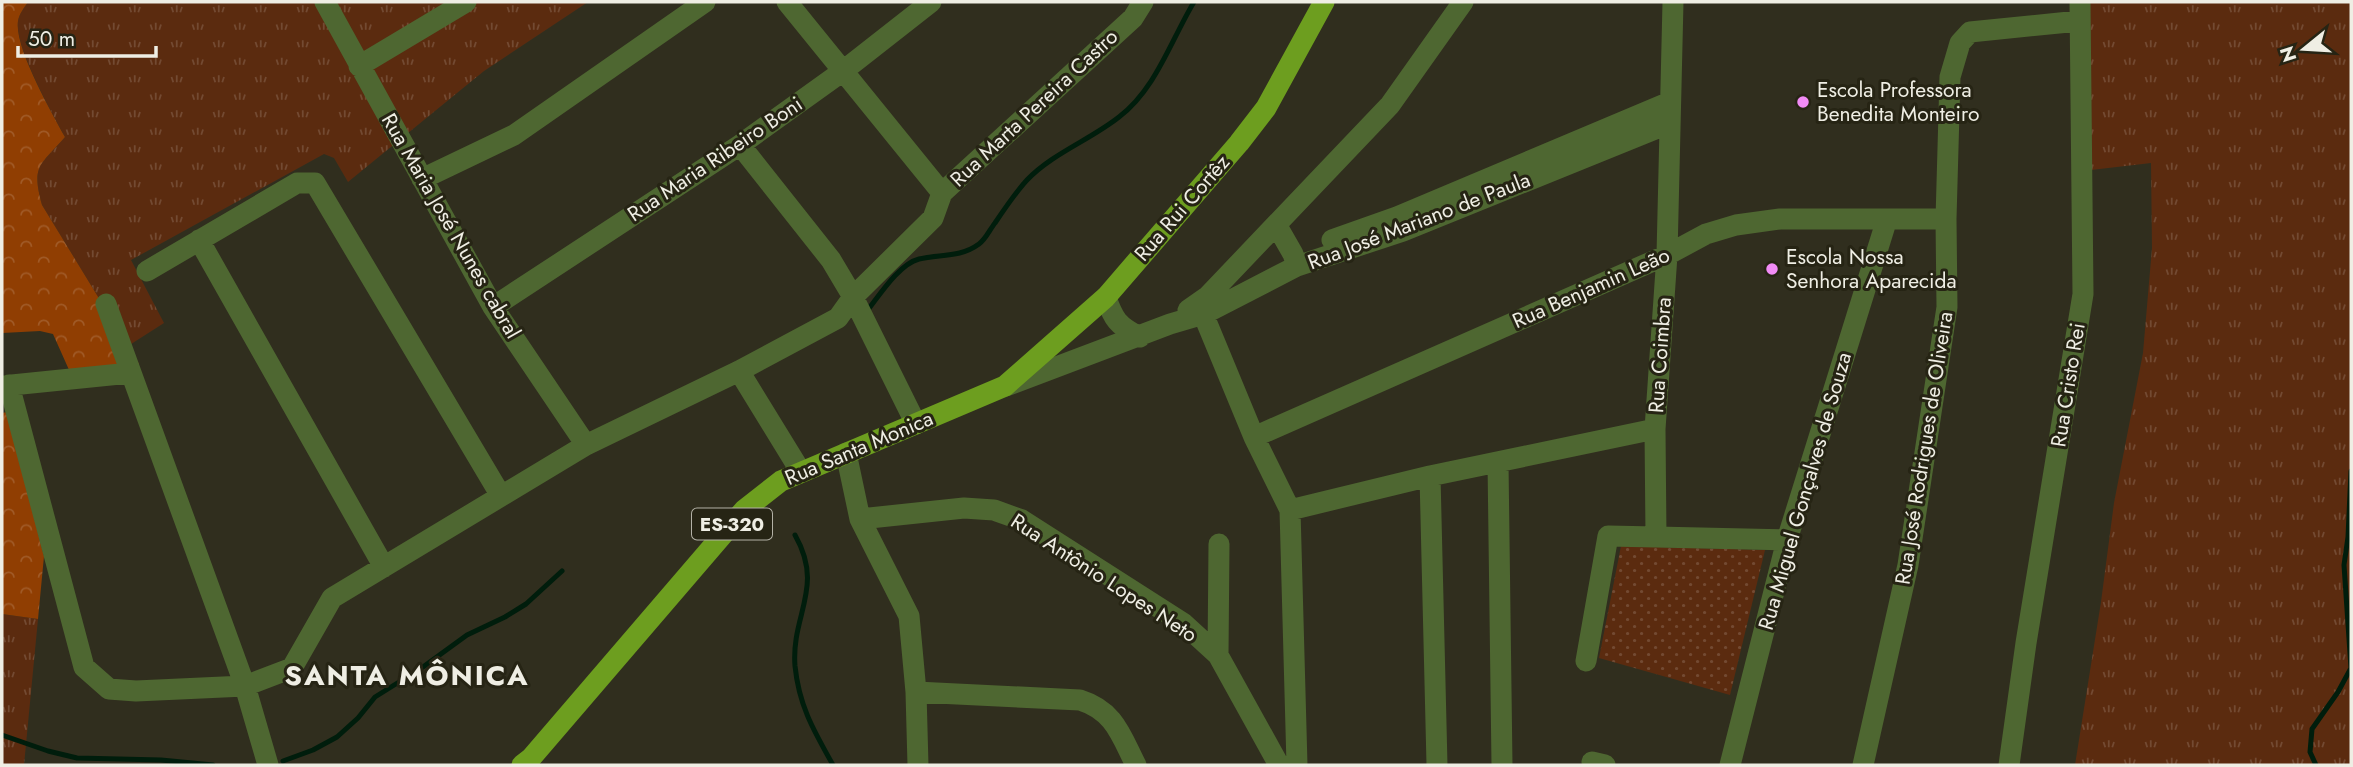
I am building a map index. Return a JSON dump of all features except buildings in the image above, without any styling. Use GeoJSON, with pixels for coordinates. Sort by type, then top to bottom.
{"type":"FeatureCollection","features":[{"type":"Feature","properties":{"kind":"main road","name":"Rua Rui Cortêz"},"geometry":{"type":"LineString","coordinates":[[1005,386],[1106,297],[1239,142],[1266,108],[1324,2]]}},
{"type":"Feature","properties":{"kind":"main road","name":"Rua Santa Monica"},"geometry":{"type":"LineString","coordinates":[[522,765],[531,758],[744,510],[781,481],[1005,386]]}},
{"type":"Feature","properties":{"kind":"street","name":"Rua Maria José Nunes cabral"},"geometry":{"type":"LineString","coordinates":[[325,2],[493,307],[586,445]]}},
{"type":"Feature","properties":{"kind":"street"},"geometry":{"type":"LineString","coordinates":[[359,66],[466,2]]}},
{"type":"Feature","properties":{"kind":"street"},"geometry":{"type":"LineString","coordinates":[[422,178],[514,135],[705,2]]}},
{"type":"Feature","properties":{"kind":"street"},"geometry":{"type":"LineString","coordinates":[[787,2],[942,193]]}},
{"type":"Feature","properties":{"kind":"street","name":"Rua Maria Ribeiro Boni"},"geometry":{"type":"LineString","coordinates":[[493,307],[740,145],[844,71],[931,2]]}},
{"type":"Feature","properties":{"kind":"street","name":"Rua Marta Pereira Castro"},"geometry":{"type":"LineString","coordinates":[[6,385],[85,667],[109,688],[136,691],[245,686],[292,668],[332,598],[586,445],[739,370],[838,317],[853,297],[933,218],[942,193],[1132,18],[1143,2]]}},
{"type":"Feature","properties":{"kind":"street"},"geometry":{"type":"LineString","coordinates":[[1297,765],[1290,510],[1254,437],[1203,304],[1390,105],[1463,2]]}},
{"type":"Feature","properties":{"kind":"street","name":"Rua Coimbra"},"geometry":{"type":"LineString","coordinates":[[1656,537],[1655,429],[1667,255],[1673,2]]}},
{"type":"Feature","properties":{"kind":"street","name":"Rua José Rodrigues de Oliveira"},"geometry":{"type":"LineString","coordinates":[[1863,765],[1908,565],[1947,307],[1946,219],[1950,77],[1960,43],[1970,32],[2079,11]]}},
{"type":"Feature","properties":{"kind":"street","name":"Rua Cristo Rei"},"geometry":{"type":"LineString","coordinates":[[2009,765],[2026,643],[2083,294],[2079,11]]}},
{"type":"Feature","properties":{"kind":"street","name":"Rua José Mariano de Paula"},"geometry":{"type":"LineString","coordinates":[[1203,304],[1295,260],[1400,224],[1670,113]]}},
{"type":"Feature","properties":{"kind":"street"},"geometry":{"type":"LineString","coordinates":[[740,145],[831,260],[853,297],[916,424]]}},
{"type":"Feature","properties":{"kind":"street"},"geometry":{"type":"LineString","coordinates":[[147,271],[297,183],[314,183],[501,496]]}},
{"type":"Feature","properties":{"kind":"street","name":"Rua Benjamin Leão"},"geometry":{"type":"LineString","coordinates":[[1254,437],[1667,255],[1706,234],[1736,225],[1780,219],[1946,219]]}},
{"type":"Feature","properties":{"kind":"street","name":"Rua Miguel Gonçalves de Souza"},"geometry":{"type":"LineString","coordinates":[[1730,765],[1787,540],[1887,219]]}},
{"type":"Feature","properties":{"kind":"street"},"geometry":{"type":"LineString","coordinates":[[1277,226],[1295,260]]}},
{"type":"Feature","properties":{"kind":"street"},"geometry":{"type":"LineString","coordinates":[[199,240],[384,567]]}},
{"type":"Feature","properties":{"kind":"street"},"geometry":{"type":"LineString","coordinates":[[1106,297],[1112,315],[1124,329],[1140,337]]}},
{"type":"Feature","properties":{"kind":"street"},"geometry":{"type":"LineString","coordinates":[[106,304],[245,686],[268,765]]}},
{"type":"Feature","properties":{"kind":"street","name":"Rua Santa Monica"},"geometry":{"type":"LineString","coordinates":[[1005,386],[1140,337],[1170,324],[1203,304]]}},
{"type":"Feature","properties":{"kind":"street"},"geometry":{"type":"LineString","coordinates":[[739,370],[801,472]]}},
{"type":"Feature","properties":{"kind":"street"},"geometry":{"type":"LineString","coordinates":[[6,385],[130,373]]}},
{"type":"Feature","properties":{"kind":"street"},"geometry":{"type":"LineString","coordinates":[[1290,510],[1430,476],[1655,429]]}},
{"type":"Feature","properties":{"kind":"street"},"geometry":{"type":"LineString","coordinates":[[846,453],[860,519],[909,615],[916,692],[918,765]]}},
{"type":"Feature","properties":{"kind":"street"},"geometry":{"type":"LineString","coordinates":[[1497,462],[1502,765]]}},
{"type":"Feature","properties":{"kind":"street"},"geometry":{"type":"LineString","coordinates":[[1430,476],[1437,765]]}},
{"type":"Feature","properties":{"kind":"street","name":"Rua Antônio Lopes Neto"},"geometry":{"type":"LineString","coordinates":[[860,519],[964,508],[994,510],[1022,520],[1183,623],[1218,655],[1279,765]]}},
{"type":"Feature","properties":{"kind":"street"},"geometry":{"type":"LineString","coordinates":[[1586,661],[1608,536],[1787,540]]}},
{"type":"Feature","properties":{"kind":"street"},"geometry":{"type":"LineString","coordinates":[[1218,655],[1219,544]]}},
{"type":"Feature","properties":{"kind":"street"},"geometry":{"type":"LineString","coordinates":[[916,692],[1080,701],[1094,705],[1106,712],[1115,723],[1136,765]]}},
{"type":"Feature","properties":{"kind":"green space"},"geometry":{"type":"Polygon","coordinates":[[[2,2],[28,2],[18,21],[22,47],[35,80],[65,137],[40,167],[37,182],[42,205],[139,364],[74,381],[53,334],[40,331],[2,333],[2,2]]]}},
{"type":"Feature","properties":{"kind":"green space"},"geometry":{"type":"Polygon","coordinates":[[[28,2],[588,2],[484,71],[348,182],[334,158],[324,154],[131,260],[164,323],[128,346],[42,205],[37,182],[40,167],[65,137],[35,79],[18,32],[18,21],[28,2]]]}},
{"type":"Feature","properties":{"kind":"green space"},"geometry":{"type":"Polygon","coordinates":[[[2090,2],[2351,2],[2351,765],[2075,765],[2114,503],[2143,353],[2152,248],[2151,163],[2091,170],[2090,2]]]}},
{"type":"Feature","properties":{"kind":"green space"},"geometry":{"type":"Polygon","coordinates":[[[7,412],[44,556],[38,619],[2,614],[2,413],[7,412]]]}},
{"type":"Feature","properties":{"kind":"green space"},"geometry":{"type":"Polygon","coordinates":[[[1621,546],[1765,550],[1730,695],[1599,658],[1621,546]]]}},
{"type":"Feature","properties":{"kind":"green space"},"geometry":{"type":"Polygon","coordinates":[[[2,614],[38,619],[24,765],[2,765],[2,614]]]}},
{"type":"Feature","properties":{"kind":"waterway"},"geometry":{"type":"LineString","coordinates":[[867,311],[890,281],[912,262],[927,257],[957,254],[979,244],[1018,190],[1037,170],[1108,125],[1132,106],[1162,63],[1194,2]]}},
{"type":"Feature","properties":{"kind":"waterway"},"geometry":{"type":"LineString","coordinates":[[2316,765],[2310,752],[2312,729],[2351,668],[2344,565],[2351,471]]}},
{"type":"Feature","properties":{"kind":"waterway"},"geometry":{"type":"LineString","coordinates":[[795,535],[807,571],[805,601],[795,648],[797,680],[808,718],[833,765]]}},
{"type":"Feature","properties":{"kind":"waterway"},"geometry":{"type":"LineString","coordinates":[[283,761],[313,750],[337,737],[358,718],[375,697],[467,635],[526,604],[562,571]]}},
{"type":"Feature","properties":{"kind":"waterway"},"geometry":{"type":"LineString","coordinates":[[2,735],[77,758],[161,760],[213,765]]}},
{"type":"Feature","properties":{"kind":"place","name":"Escola Professora Benedita Monteiro"},"geometry":{"type":"Point","coordinates":[1803,102]}},
{"type":"Feature","properties":{"kind":"place","name":"Escola Nossa Senhora Aparecida"},"geometry":{"type":"Point","coordinates":[1772,269]}},
{"type":"Feature","properties":{"kind":"district","name":"SANTA MÔNICA"},"geometry":{"type":"Point","coordinates":[407,675]}}]}
